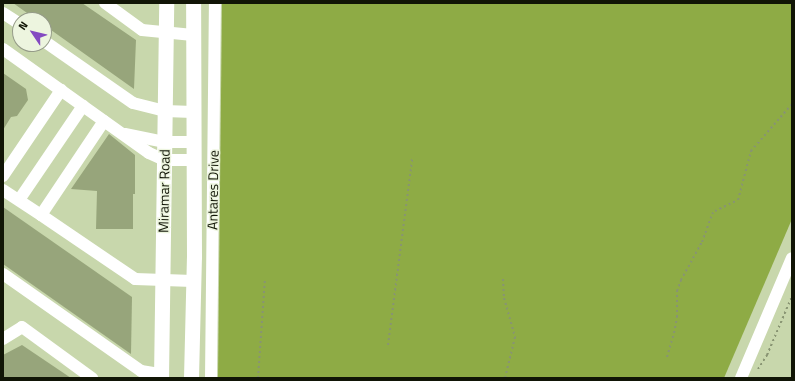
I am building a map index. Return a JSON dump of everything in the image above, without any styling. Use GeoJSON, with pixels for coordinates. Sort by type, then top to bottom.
{"type":"FeatureCollection","features":[{"type":"Feature","properties":{"kind":"main road","name":"Miramar Road"},"geometry":{"type":"LineString","coordinates":[[161,376],[166,3]]}},
{"type":"Feature","properties":{"kind":"main road","name":"Miramar Road"},"geometry":{"type":"LineString","coordinates":[[191,378],[194,160],[193,3]]}},
{"type":"Feature","properties":{"kind":"street"},"geometry":{"type":"LineString","coordinates":[[105,3],[142,30],[193,35]]}},
{"type":"Feature","properties":{"kind":"street","name":"Antares Drive"},"geometry":{"type":"LineString","coordinates":[[211,378],[215,3]]}},
{"type":"Feature","properties":{"kind":"street"},"geometry":{"type":"LineString","coordinates":[[3,13],[12,19]]}},
{"type":"Feature","properties":{"kind":"street"},"geometry":{"type":"LineString","coordinates":[[52,47],[133,103],[165,111],[193,112]]}},
{"type":"Feature","properties":{"kind":"street"},"geometry":{"type":"LineString","coordinates":[[3,49],[149,153],[165,160],[194,160]]}},
{"type":"Feature","properties":{"kind":"street"},"geometry":{"type":"LineString","coordinates":[[3,176],[61,90]]}},
{"type":"Feature","properties":{"kind":"street"},"geometry":{"type":"LineString","coordinates":[[19,200],[83,106]]}},
{"type":"Feature","properties":{"kind":"street"},"geometry":{"type":"LineString","coordinates":[[41,215],[104,121]]}},
{"type":"Feature","properties":{"kind":"street"},"geometry":{"type":"LineString","coordinates":[[122,133],[165,142],[194,142]]}},
{"type":"Feature","properties":{"kind":"street"},"geometry":{"type":"LineString","coordinates":[[3,190],[135,279],[193,281]]}},
{"type":"Feature","properties":{"kind":"street"},"geometry":{"type":"LineString","coordinates":[[741,378],[792,258]]}},
{"type":"Feature","properties":{"kind":"street"},"geometry":{"type":"LineString","coordinates":[[3,274],[141,371],[161,376]]}},
{"type":"Feature","properties":{"kind":"street"},"geometry":{"type":"LineString","coordinates":[[3,339],[22,328],[92,378]]}},
{"type":"Feature","properties":{"kind":"path"},"geometry":{"type":"LineString","coordinates":[[667,357],[677,318],[677,291],[681,280],[702,242],[712,214],[738,200],[751,151],[792,104]]}},
{"type":"Feature","properties":{"kind":"path"},"geometry":{"type":"LineString","coordinates":[[388,345],[412,159]]}},
{"type":"Feature","properties":{"kind":"path"},"geometry":{"type":"LineString","coordinates":[[258,378],[265,278]]}},
{"type":"Feature","properties":{"kind":"path"},"geometry":{"type":"LineString","coordinates":[[503,279],[504,298],[515,337],[505,378]]}},
{"type":"Feature","properties":{"kind":"path"},"geometry":{"type":"LineString","coordinates":[[756,372],[767,355],[792,296]]}},
{"type":"Feature","properties":{"kind":"green space"},"geometry":{"type":"Polygon","coordinates":[[[222,3],[792,3],[792,219],[724,378],[218,378],[222,3]]]}},
{"type":"Feature","properties":{"kind":"building"},"geometry":{"type":"Polygon","coordinates":[[[13,3],[82,3],[136,40],[134,89],[52,31],[52,12],[26,12],[13,3]]]}},
{"type":"Feature","properties":{"kind":"building"},"geometry":{"type":"Polygon","coordinates":[[[3,73],[26,89],[28,100],[17,116],[11,117],[3,130],[3,73]]]}},
{"type":"Feature","properties":{"kind":"building"},"geometry":{"type":"Polygon","coordinates":[[[109,134],[135,155],[133,229],[96,229],[97,191],[71,189],[109,134]]]}},
{"type":"Feature","properties":{"kind":"building"},"geometry":{"type":"Polygon","coordinates":[[[3,207],[132,297],[131,354],[3,264],[3,207]]]}},
{"type":"Feature","properties":{"kind":"building"},"geometry":{"type":"Polygon","coordinates":[[[22,345],[71,378],[3,378],[3,355],[22,345]]]}}]}
